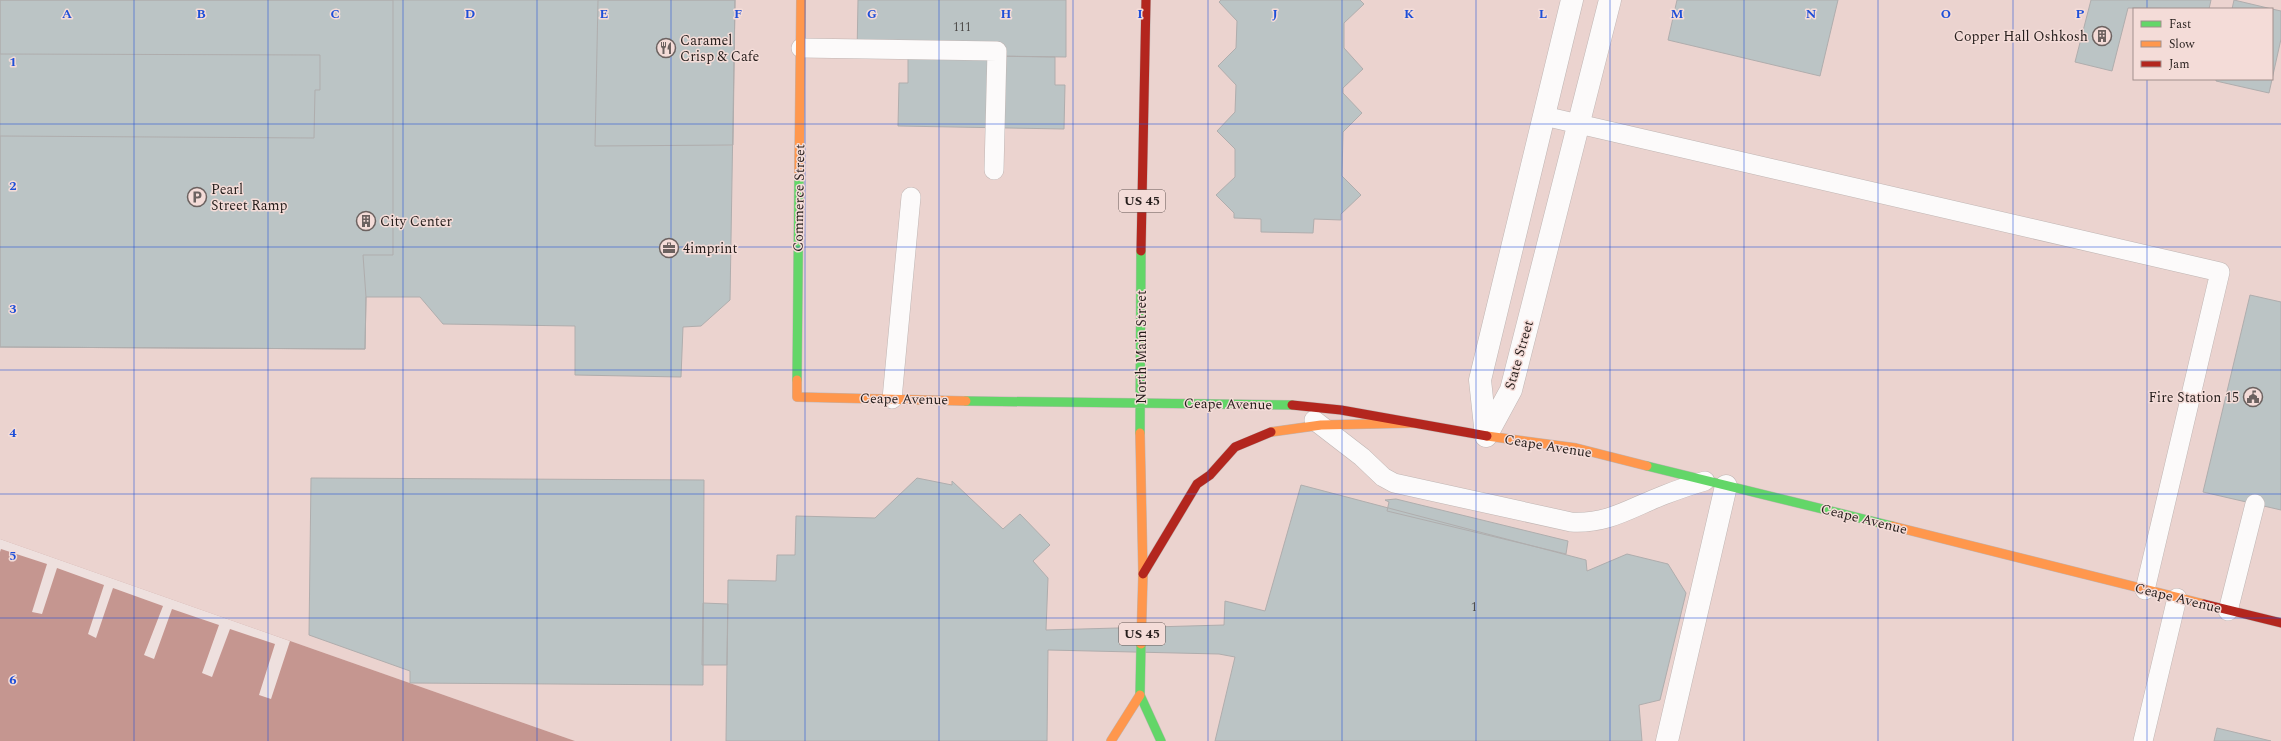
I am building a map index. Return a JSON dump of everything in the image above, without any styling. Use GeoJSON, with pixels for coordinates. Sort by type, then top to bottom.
{"type":"FeatureCollection","features":[{"type":"Feature","properties":{"kind":"street","name":"Commerce Street"},"geometry":{"type":"LineString","coordinates":[[797,397],[801,0]]}},
{"type":"Feature","properties":{"kind":"street","name":"North Main Street"},"geometry":{"type":"LineString","coordinates":[[1146,0],[1140,311],[1140,456],[1143,574],[1140,695],[1161,741]]}},
{"type":"Feature","properties":{"kind":"street","name":"State Street"},"geometry":{"type":"LineString","coordinates":[[1486,436],[1480,380],[1572,0]]}},
{"type":"Feature","properties":{"kind":"street","name":"State Street"},"geometry":{"type":"LineString","coordinates":[[1486,436],[1511,390],[1610,0]]}},
{"type":"Feature","properties":{"kind":"street","name":"Ceape Avenue"},"geometry":{"type":"LineString","coordinates":[[797,397],[1292,405],[1341,410],[1486,436],[1576,448],[2281,623]]}},
{"type":"Feature","properties":{"kind":"street"},"geometry":{"type":"LineString","coordinates":[[1143,574],[1197,484],[1210,475],[1235,447],[1272,432],[1321,425],[1414,423]]}},
{"type":"Feature","properties":{"kind":"street"},"geometry":{"type":"LineString","coordinates":[[1668,741],[1726,486]]}},
{"type":"Feature","properties":{"kind":"street"},"geometry":{"type":"LineString","coordinates":[[1111,741],[1140,695]]}},
{"type":"Feature","properties":{"kind":"lane"},"geometry":{"type":"LineString","coordinates":[[801,48],[996,51],[994,170]]}},
{"type":"Feature","properties":{"kind":"lane"},"geometry":{"type":"LineString","coordinates":[[1544,116],[2220,272],[2145,590]]}},
{"type":"Feature","properties":{"kind":"lane"},"geometry":{"type":"LineString","coordinates":[[892,398],[911,197]]}},
{"type":"Feature","properties":{"kind":"lane"},"geometry":{"type":"LineString","coordinates":[[1292,405],[1321,425],[1362,457],[1383,477],[1394,483],[1571,522],[1590,523],[1607,519],[1664,495],[1705,481]]}},
{"type":"Feature","properties":{"kind":"lane"},"geometry":{"type":"LineString","coordinates":[[2228,610],[2254,504]]}},
{"type":"Feature","properties":{"kind":"lane"},"geometry":{"type":"LineString","coordinates":[[2143,741],[2177,598]]}},
{"type":"Feature","properties":{"kind":"shaded area"},"geometry":{"type":"Polygon","coordinates":[[[0,0],[2281,0],[2281,741],[575,741],[0,539],[0,0]]]}},
{"type":"Feature","properties":{"kind":"shaded area"},"geometry":{"type":"Polygon","coordinates":[[[0,539],[575,741],[0,741],[0,539]]]}},
{"type":"Feature","properties":{"kind":"pier"},"geometry":{"type":"Polygon","coordinates":[[[0,539],[290,641],[271,699],[259,695],[275,644],[230,629],[212,677],[202,673],[219,625],[172,609],[154,659],[144,655],[163,606],[113,588],[96,638],[88,634],[104,585],[57,568],[42,614],[32,612],[47,564],[1,549],[0,552],[0,539]]]}},
{"type":"Feature","properties":{"kind":"building","name":"Pearl Street Ramp"},"geometry":{"type":"Polygon","coordinates":[[[0,0],[393,0],[393,255],[363,255],[366,297],[365,349],[0,347],[0,136],[314,138],[315,90],[320,90],[320,55],[0,54],[0,0]]]}},
{"type":"Feature","properties":{"kind":"building","name":"City Center"},"geometry":{"type":"Polygon","coordinates":[[[0,0],[735,0],[730,300],[701,326],[683,327],[681,377],[575,375],[575,326],[443,324],[420,297],[366,297],[365,349],[0,347],[0,0]]]}},
{"type":"Feature","properties":{"kind":"building","name":"Caramel Crisp & Cafe"},"geometry":{"type":"Polygon","coordinates":[[[598,0],[735,0],[733,145],[595,146],[598,0]]]}},
{"type":"Feature","properties":{"kind":"building"},"geometry":{"type":"Polygon","coordinates":[[[858,0],[1066,0],[1066,57],[857,54],[858,0]]]}},
{"type":"Feature","properties":{"kind":"building"},"geometry":{"type":"Polygon","coordinates":[[[1221,0],[1360,0],[1364,4],[1344,23],[1344,48],[1363,69],[1343,88],[1343,93],[1362,113],[1343,132],[1342,176],[1361,195],[1341,214],[1341,220],[1314,219],[1313,233],[1261,232],[1261,219],[1234,218],[1234,213],[1216,195],[1235,177],[1235,149],[1217,131],[1235,112],[1236,85],[1218,66],[1236,48],[1237,21],[1219,2],[1221,0]]]}},
{"type":"Feature","properties":{"kind":"building"},"geometry":{"type":"Polygon","coordinates":[[[1677,0],[1838,0],[1820,76],[1668,40],[1677,0]]]}},
{"type":"Feature","properties":{"kind":"building","name":"Copper Hall Oshkosh"},"geometry":{"type":"Polygon","coordinates":[[[2091,0],[2211,0],[2209,8],[2128,8],[2112,71],[2075,62],[2091,0]]]}},
{"type":"Feature","properties":{"kind":"building"},"geometry":{"type":"Polygon","coordinates":[[[2234,0],[2268,8],[2232,8],[2234,0]]]}},
{"type":"Feature","properties":{"kind":"building"},"geometry":{"type":"Polygon","coordinates":[[[2273,9],[2281,11],[2281,39],[2273,75],[2273,9]]]}},
{"type":"Feature","properties":{"kind":"building"},"geometry":{"type":"Polygon","coordinates":[[[908,55],[1055,57],[1055,85],[1065,85],[1064,129],[898,126],[899,83],[908,83],[908,55]]]}},
{"type":"Feature","properties":{"kind":"building"},"geometry":{"type":"Polygon","coordinates":[[[2216,80],[2272,80],[2269,93],[2216,80]]]}},
{"type":"Feature","properties":{"kind":"building","name":"Fire Station 15"},"geometry":{"type":"Polygon","coordinates":[[[2250,295],[2281,302],[2281,510],[2203,492],[2250,295]]]}},
{"type":"Feature","properties":{"kind":"building"},"geometry":{"type":"Polygon","coordinates":[[[311,478],[704,480],[703,685],[410,683],[410,671],[309,635],[311,478]]]}},
{"type":"Feature","properties":{"kind":"building"},"geometry":{"type":"Polygon","coordinates":[[[917,478],[952,485],[952,481],[1003,529],[1020,514],[1050,545],[1033,561],[1048,578],[1046,630],[1224,625],[1225,601],[1265,611],[1301,485],[1586,560],[1587,571],[1627,554],[1668,564],[1686,593],[1660,700],[1639,705],[1642,741],[1215,741],[1235,657],[1219,654],[1048,650],[1047,741],[726,741],[728,580],[776,581],[777,555],[795,555],[796,516],[875,518],[917,478]]]}},
{"type":"Feature","properties":{"kind":"building"},"geometry":{"type":"Polygon","coordinates":[[[1396,499],[1568,541],[1566,554],[1387,511],[1389,502],[1385,500],[1396,499]]]}},
{"type":"Feature","properties":{"kind":"building"},"geometry":{"type":"Polygon","coordinates":[[[703,603],[728,604],[727,665],[702,665],[703,603]]]}},
{"type":"Feature","properties":{"kind":"building"},"geometry":{"type":"Polygon","coordinates":[[[2217,728],[2271,741],[2214,741],[2217,728]]]}},
{"type":"Feature","properties":{"kind":"traffic: fast"},"geometry":{"type":"LineString","coordinates":[[797,380],[799,175]]}},
{"type":"Feature","properties":{"kind":"traffic: fast"},"geometry":{"type":"LineString","coordinates":[[1140,433],[1141,251]]}},
{"type":"Feature","properties":{"kind":"traffic: fast"},"geometry":{"type":"LineString","coordinates":[[966,401],[1292,405]]}},
{"type":"Feature","properties":{"kind":"traffic: fast"},"geometry":{"type":"LineString","coordinates":[[1647,466],[1892,526]]}},
{"type":"Feature","properties":{"kind":"traffic: fast"},"geometry":{"type":"LineString","coordinates":[[1141,644],[1140,695],[1161,741]]}},
{"type":"Feature","properties":{"kind":"traffic: slow"},"geometry":{"type":"LineString","coordinates":[[799,175],[801,0]]}},
{"type":"Feature","properties":{"kind":"traffic: slow"},"geometry":{"type":"LineString","coordinates":[[797,380],[797,397],[966,401]]}},
{"type":"Feature","properties":{"kind":"traffic: slow"},"geometry":{"type":"LineString","coordinates":[[1271,432],[1321,425],[1414,423]]}},
{"type":"Feature","properties":{"kind":"traffic: slow"},"geometry":{"type":"LineString","coordinates":[[1140,433],[1143,574],[1141,644]]}},
{"type":"Feature","properties":{"kind":"traffic: slow"},"geometry":{"type":"LineString","coordinates":[[1487,436],[1576,448],[1647,466]]}},
{"type":"Feature","properties":{"kind":"traffic: slow"},"geometry":{"type":"LineString","coordinates":[[1892,526],[2204,604]]}},
{"type":"Feature","properties":{"kind":"traffic: slow"},"geometry":{"type":"LineString","coordinates":[[1111,741],[1140,695]]}},
{"type":"Feature","properties":{"kind":"traffic: jam"},"geometry":{"type":"LineString","coordinates":[[1141,251],[1146,0]]}},
{"type":"Feature","properties":{"kind":"traffic: jam"},"geometry":{"type":"LineString","coordinates":[[1292,405],[1341,410],[1487,436]]}},
{"type":"Feature","properties":{"kind":"traffic: jam"},"geometry":{"type":"LineString","coordinates":[[1143,574],[1197,484],[1210,475],[1235,447],[1271,432]]}},
{"type":"Feature","properties":{"kind":"traffic: jam"},"geometry":{"type":"LineString","coordinates":[[2204,604],[2281,623]]}},
{"type":"Feature","properties":{"kind":"place","name":"Copper Hall Oshkosh"},"geometry":{"type":"Point","coordinates":[2102,36]}},
{"type":"Feature","properties":{"kind":"place","name":"Caramel Crisp & Cafe"},"geometry":{"type":"Point","coordinates":[666,48]}},
{"type":"Feature","properties":{"kind":"place","name":"Pearl Street Ramp"},"geometry":{"type":"Point","coordinates":[197,197]}},
{"type":"Feature","properties":{"kind":"place","name":"City Center"},"geometry":{"type":"Point","coordinates":[366,221]}},
{"type":"Feature","properties":{"kind":"place","name":"4imprint"},"geometry":{"type":"Point","coordinates":[669,248]}},
{"type":"Feature","properties":{"kind":"place","name":"Fire Station 15"},"geometry":{"type":"Point","coordinates":[2253,397]}}]}
